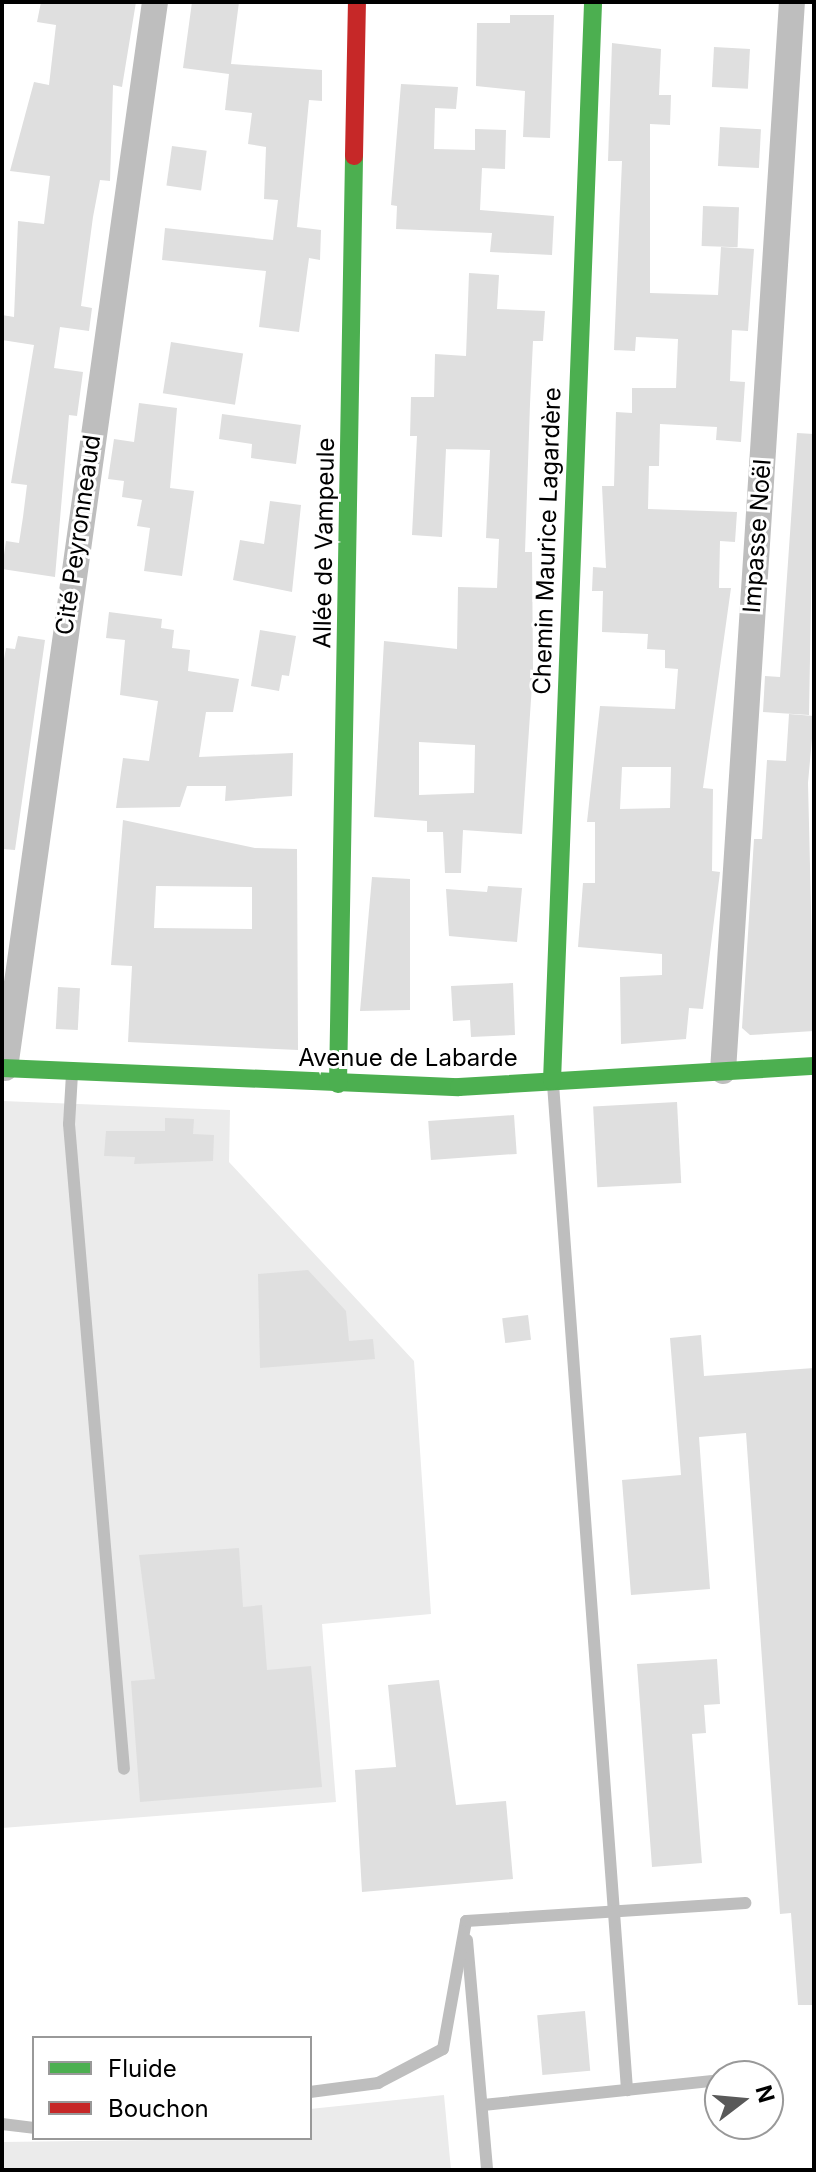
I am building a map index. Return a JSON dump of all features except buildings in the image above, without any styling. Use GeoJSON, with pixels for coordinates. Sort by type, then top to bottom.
{"type":"FeatureCollection","features":[{"type":"Feature","properties":{"kind":"street","name":"Cité Peyronneaud"},"geometry":{"type":"LineString","coordinates":[[4,1068],[155,2]]}},
{"type":"Feature","properties":{"kind":"street","name":"Allée de Vampeule"},"geometry":{"type":"LineString","coordinates":[[338,1084],[357,2]]}},
{"type":"Feature","properties":{"kind":"street","name":"Chemin Maurice Lagardère"},"geometry":{"type":"LineString","coordinates":[[552,1081],[593,2]]}},
{"type":"Feature","properties":{"kind":"street","name":"Impasse Noël"},"geometry":{"type":"LineString","coordinates":[[723,1071],[792,2]]}},
{"type":"Feature","properties":{"kind":"street","name":"Avenue de Labarde"},"geometry":{"type":"LineString","coordinates":[[4,1068],[338,1084],[552,1081],[814,1066]]}},
{"type":"Feature","properties":{"kind":"lane"},"geometry":{"type":"LineString","coordinates":[[72,1073],[69,1124],[124,1769]]}},
{"type":"Feature","properties":{"kind":"lane"},"geometry":{"type":"LineString","coordinates":[[552,1081],[627,2090]]}},
{"type":"Feature","properties":{"kind":"lane"},"geometry":{"type":"LineString","coordinates":[[466,1921],[745,1903]]}},
{"type":"Feature","properties":{"kind":"lane"},"geometry":{"type":"LineString","coordinates":[[312,2092],[378,2083],[443,2049],[466,1921]]}},
{"type":"Feature","properties":{"kind":"lane"},"geometry":{"type":"LineString","coordinates":[[466,1921],[487,2170]]}},
{"type":"Feature","properties":{"kind":"lane"},"geometry":{"type":"LineString","coordinates":[[483,2105],[704,2082]]}},
{"type":"Feature","properties":{"kind":"lane"},"geometry":{"type":"LineString","coordinates":[[2,2124],[32,2128]]}},
{"type":"Feature","properties":{"kind":"shaded area"},"geometry":{"type":"Polygon","coordinates":[[[2,1101],[230,1110],[229,1162],[414,1361],[431,1614],[322,1624],[336,1802],[2,1828],[2,1101]]]}},
{"type":"Feature","properties":{"kind":"shaded area"},"geometry":{"type":"Polygon","coordinates":[[[444,2095],[451,2170],[2,2170],[2,2142],[312,2140],[312,2109],[444,2095]]]}},
{"type":"Feature","properties":{"kind":"traffic: fast"},"geometry":{"type":"LineString","coordinates":[[552,1081],[593,2]]}},
{"type":"Feature","properties":{"kind":"traffic: fast"},"geometry":{"type":"LineString","coordinates":[[338,1084],[354,156]]}},
{"type":"Feature","properties":{"kind":"traffic: fast"},"geometry":{"type":"LineString","coordinates":[[2,1068],[459,1087],[814,1066]]}},
{"type":"Feature","properties":{"kind":"traffic: jam"},"geometry":{"type":"LineString","coordinates":[[354,156],[357,2]]}}]}
